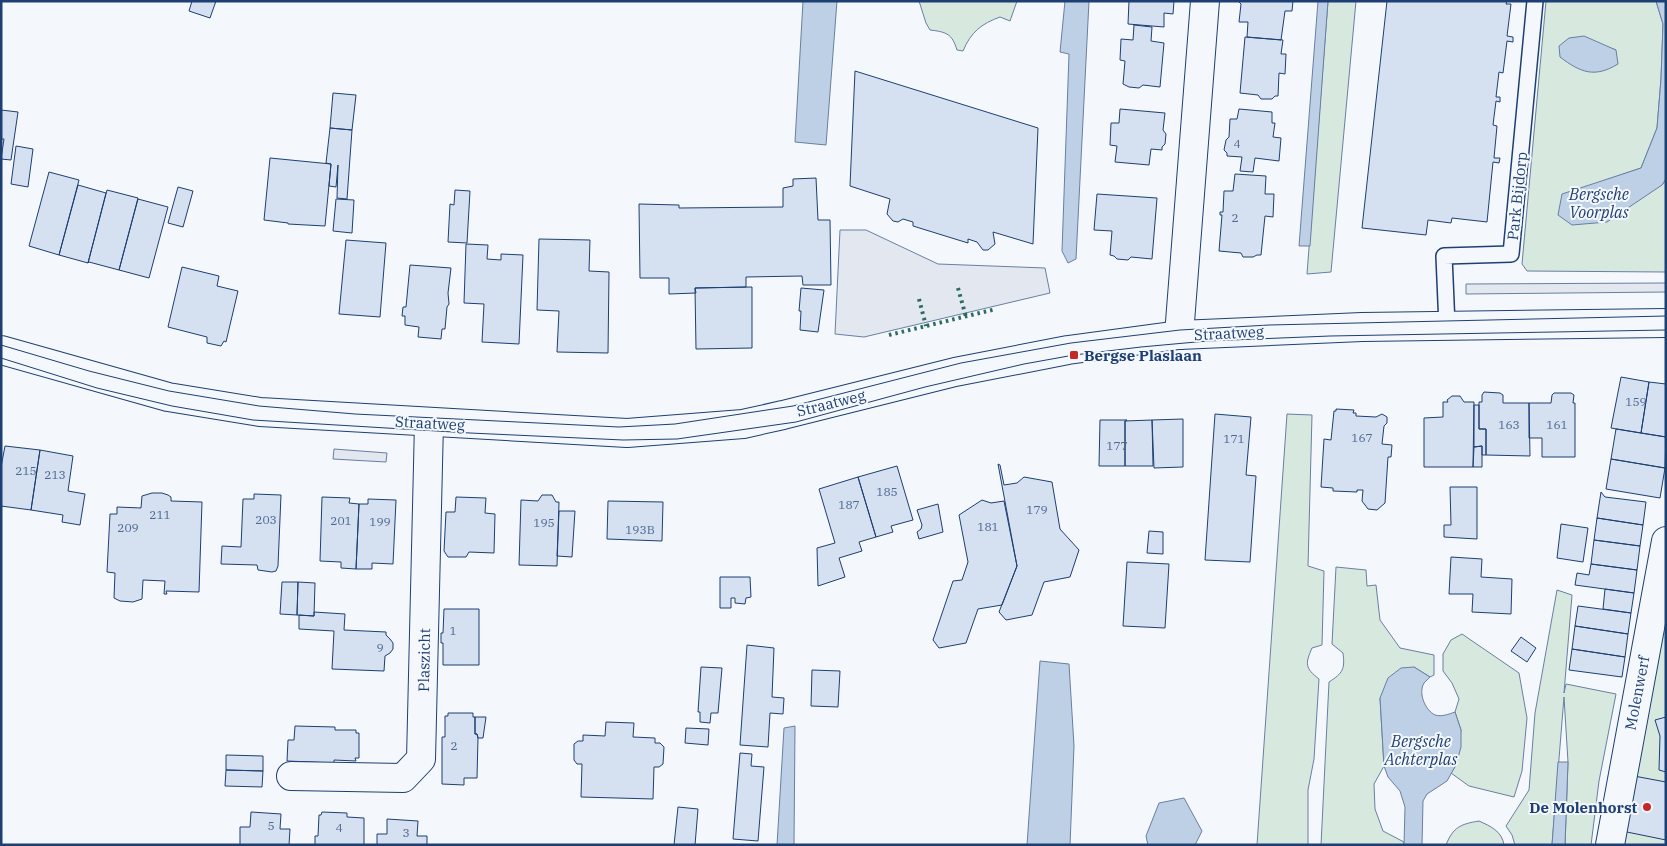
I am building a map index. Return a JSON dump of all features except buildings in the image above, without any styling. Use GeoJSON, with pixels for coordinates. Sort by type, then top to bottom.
{"type":"FeatureCollection","features":[{"type":"Feature","properties":{"kind":"street"},"geometry":{"type":"LineString","coordinates":[[1179,335],[1205,1]]}},
{"type":"Feature","properties":{"kind":"street","name":"Straatweg"},"geometry":{"type":"LineString","coordinates":[[1,350],[168,397],[260,412],[627,434],[743,424],[955,372],[1068,350],[1179,335],[1362,327],[1666,323]]}},
{"type":"Feature","properties":{"kind":"street","name":"Plaszicht"},"geometry":{"type":"LineString","coordinates":[[291,776],[403,778],[421,759],[429,423]]}},
{"type":"Feature","properties":{"kind":"street","name":"Molenwerf"},"geometry":{"type":"LineString","coordinates":[[1610,845],[1666,542]]}},
{"type":"Feature","properties":{"kind":"lane","name":"Park Bijdorp"},"geometry":{"type":"LineString","coordinates":[[1447,326],[1444,256],[1511,254],[1535,1]]}},
{"type":"Feature","properties":{"kind":"shaded area"},"geometry":{"type":"Polygon","coordinates":[[[919,1],[1017,1],[1010,21],[1000,17],[982,26],[969,39],[963,51],[957,50],[953,40],[948,35],[930,30],[919,1]]]}},
{"type":"Feature","properties":{"kind":"shaded area"},"geometry":{"type":"Polygon","coordinates":[[[1328,1],[1356,1],[1331,272],[1307,274],[1328,1]]]}},
{"type":"Feature","properties":{"kind":"shaded area"},"geometry":{"type":"Polygon","coordinates":[[[1546,1],[1656,1],[1663,24],[1657,128],[1641,168],[1603,181],[1662,185],[1666,179],[1666,272],[1527,271],[1522,264],[1546,1]],[[1602,45],[1560,57],[1616,50],[1602,45]]]}},
{"type":"Feature","properties":{"kind":"shaded area"},"geometry":{"type":"Polygon","coordinates":[[[840,230],[866,230],[938,264],[1045,268],[1050,293],[864,337],[835,334],[840,230]]]}},
{"type":"Feature","properties":{"kind":"shaded area"},"geometry":{"type":"Polygon","coordinates":[[[1666,283],[1666,292],[1466,294],[1466,284],[1666,283]]]}},
{"type":"Feature","properties":{"kind":"shaded area"},"geometry":{"type":"Polygon","coordinates":[[[1287,414],[1312,415],[1308,566],[1324,571],[1322,645],[1312,648],[1307,662],[1311,672],[1319,679],[1314,759],[1308,790],[1308,845],[1257,845],[1287,414]]]}},
{"type":"Feature","properties":{"kind":"shaded area"},"geometry":{"type":"Polygon","coordinates":[[[334,449],[387,453],[386,462],[333,459],[334,449]]]}},
{"type":"Feature","properties":{"kind":"shaded area"},"geometry":{"type":"Polygon","coordinates":[[[1336,567],[1366,570],[1367,586],[1376,585],[1380,620],[1400,648],[1434,655],[1434,675],[1430,677],[1414,667],[1380,698],[1384,766],[1374,784],[1375,809],[1383,831],[1404,842],[1404,845],[1321,845],[1329,682],[1340,673],[1344,663],[1343,653],[1332,644],[1336,567]]]}},
{"type":"Feature","properties":{"kind":"shaded area"},"geometry":{"type":"Polygon","coordinates":[[[1557,590],[1572,595],[1564,693],[1566,684],[1616,694],[1599,781],[1591,845],[1565,845],[1568,762],[1564,697],[1552,845],[1515,845],[1512,835],[1506,826],[1529,790],[1535,713],[1557,590]]]}},
{"type":"Feature","properties":{"kind":"shaded area"},"geometry":{"type":"Polygon","coordinates":[[[1666,590],[1666,845],[1618,845],[1666,590]]]}},
{"type":"Feature","properties":{"kind":"shaded area"},"geometry":{"type":"Polygon","coordinates":[[[1462,634],[1519,673],[1527,718],[1522,771],[1514,797],[1469,786],[1451,773],[1456,765],[1461,730],[1455,712],[1459,699],[1452,683],[1443,671],[1443,654],[1451,640],[1462,634]]]}},
{"type":"Feature","properties":{"kind":"shaded area"},"geometry":{"type":"Polygon","coordinates":[[[1479,821],[1498,833],[1504,845],[1446,845],[1458,827],[1479,821]]]}},
{"type":"Feature","properties":{"kind":"water"},"geometry":{"type":"Polygon","coordinates":[[[803,1],[837,1],[826,145],[795,142],[803,1]]]}},
{"type":"Feature","properties":{"kind":"water"},"geometry":{"type":"Polygon","coordinates":[[[1065,1],[1089,1],[1076,259],[1068,263],[1062,251],[1069,54],[1060,52],[1065,1]]]}},
{"type":"Feature","properties":{"kind":"water"},"geometry":{"type":"Polygon","coordinates":[[[1318,1],[1328,1],[1310,246],[1299,246],[1318,1]]]}},
{"type":"Feature","properties":{"kind":"water","name":"Bergsche Voorplas"},"geometry":{"type":"Polygon","coordinates":[[[1656,1],[1666,1],[1666,179],[1662,185],[1607,222],[1572,225],[1558,215],[1562,194],[1641,168],[1657,128],[1663,24],[1656,1]]]}},
{"type":"Feature","properties":{"kind":"water"},"geometry":{"type":"Polygon","coordinates":[[[1584,36],[1616,50],[1618,64],[1602,71],[1588,72],[1575,67],[1560,57],[1559,46],[1569,38],[1584,36]]]}},
{"type":"Feature","properties":{"kind":"water"},"geometry":{"type":"Polygon","coordinates":[[[1040,661],[1069,664],[1074,746],[1070,845],[1027,845],[1040,661]]]}},
{"type":"Feature","properties":{"kind":"water","name":"Bergsche Achterplas"},"geometry":{"type":"Polygon","coordinates":[[[1414,667],[1430,677],[1422,687],[1422,696],[1431,713],[1438,716],[1455,712],[1461,730],[1461,747],[1456,765],[1447,781],[1427,794],[1423,801],[1422,845],[1404,845],[1405,807],[1400,791],[1388,777],[1384,766],[1380,698],[1388,678],[1401,668],[1414,667]]]}},
{"type":"Feature","properties":{"kind":"water"},"geometry":{"type":"Polygon","coordinates":[[[795,726],[794,845],[777,845],[784,728],[795,726]]]}},
{"type":"Feature","properties":{"kind":"water"},"geometry":{"type":"Polygon","coordinates":[[[1558,762],[1568,762],[1565,845],[1552,845],[1558,762]]]}},
{"type":"Feature","properties":{"kind":"water"},"geometry":{"type":"Polygon","coordinates":[[[1184,798],[1202,831],[1195,845],[1148,845],[1146,836],[1159,803],[1184,798]]]}},
{"type":"Feature","properties":{"kind":"tram line"},"geometry":{"type":"LineString","coordinates":[[1,345],[89,371],[169,391],[259,406],[355,414],[619,427],[675,424],[793,406],[961,363],[1071,343],[1180,330],[1269,325],[1666,316]]}},
{"type":"Feature","properties":{"kind":"tram line"},"geometry":{"type":"LineString","coordinates":[[1,358],[97,388],[172,406],[253,420],[623,440],[677,439],[796,422],[925,387],[1024,364],[1074,355],[1141,347],[1207,341],[1330,336],[1666,330]]}},
{"type":"Feature","properties":{"kind":"hedge"},"geometry":{"type":"LineString","coordinates":[[958,288],[966,317]]}},
{"type":"Feature","properties":{"kind":"hedge"},"geometry":{"type":"LineString","coordinates":[[919,299],[926,326]]}},
{"type":"Feature","properties":{"kind":"hedge"},"geometry":{"type":"LineString","coordinates":[[889,335],[996,309]]}},
{"type":"Feature","properties":{"kind":"place","name":"Bergse Plaslaan"},"geometry":{"type":"Point","coordinates":[1074,355]}},
{"type":"Feature","properties":{"kind":"place","name":"De Molenhorst"},"geometry":{"type":"Point","coordinates":[1647,807]}}]}
